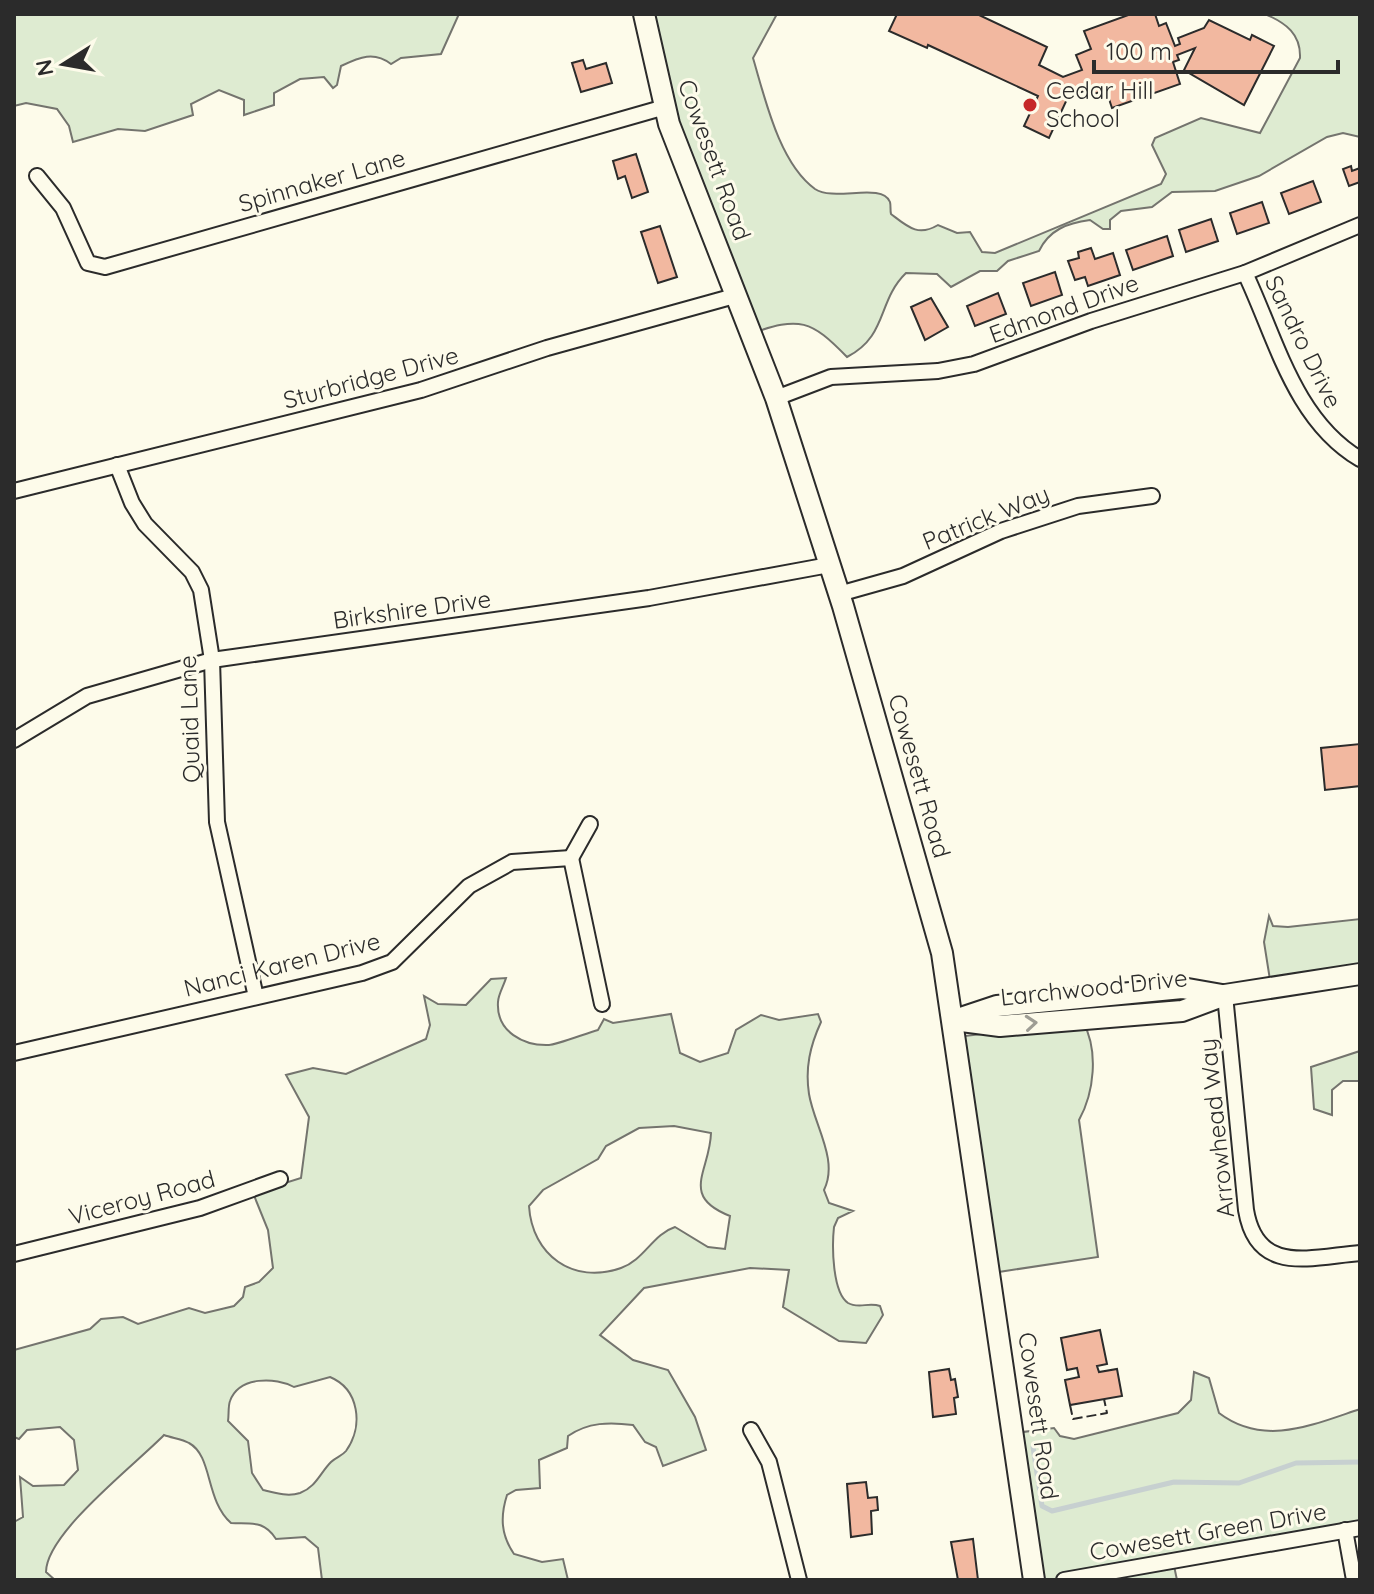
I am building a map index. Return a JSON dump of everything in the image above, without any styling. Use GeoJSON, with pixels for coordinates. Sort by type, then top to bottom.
{"type":"FeatureCollection","features":[{"type":"Feature","properties":{"kind":"main road","name":"Cowesett Road"},"geometry":{"type":"LineString","coordinates":[[644,14],[665,107],[700,207],[738,295],[776,398],[839,594],[942,953],[1034,1580]]}},
{"type":"Feature","properties":{"kind":"main road","name":"Larchwood Drive"},"geometry":{"type":"LineString","coordinates":[[954,1020],[1000,1026],[1182,1011],[1225,995],[1360,974]]}},
{"type":"Feature","properties":{"kind":"street","name":"Spinnaker Lane"},"geometry":{"type":"LineString","coordinates":[[37,176],[63,208],[88,263],[105,267],[665,107]]}},
{"type":"Feature","properties":{"kind":"street","name":"Edmond Drive"},"geometry":{"type":"LineString","coordinates":[[776,398],[831,377],[938,371],[974,364],[1116,313],[1245,273],[1360,225]]}},
{"type":"Feature","properties":{"kind":"street","name":"Sandro Drive"},"geometry":{"type":"LineString","coordinates":[[1245,273],[1296,389],[1316,423],[1343,449],[1360,459]]}},
{"type":"Feature","properties":{"kind":"street","name":"Sturbridge Drive"},"geometry":{"type":"LineString","coordinates":[[14,491],[421,390],[547,348],[738,295]]}},
{"type":"Feature","properties":{"kind":"street","name":"Quaid Lane"},"geometry":{"type":"LineString","coordinates":[[117,465],[132,503],[145,524],[197,581],[212,660],[217,822],[256,997]]}},
{"type":"Feature","properties":{"kind":"street","name":"Patrick Way"},"geometry":{"type":"LineString","coordinates":[[839,594],[903,576],[1001,531],[1078,506],[1152,496]]}},
{"type":"Feature","properties":{"kind":"street","name":"Birkshire Drive"},"geometry":{"type":"LineString","coordinates":[[14,740],[87,696],[212,660],[649,598],[829,565]]}},
{"type":"Feature","properties":{"kind":"street"},"geometry":{"type":"LineString","coordinates":[[590,824],[571,858],[602,1004]]}},
{"type":"Feature","properties":{"kind":"street","name":"Nanci Karen Drive"},"geometry":{"type":"LineString","coordinates":[[14,1053],[392,962],[469,886],[512,862],[571,858]]}},
{"type":"Feature","properties":{"kind":"street","name":"Arrowhead Way"},"geometry":{"type":"LineString","coordinates":[[1225,995],[1246,1210],[1254,1236],[1265,1250],[1282,1259],[1360,1253]]}},
{"type":"Feature","properties":{"kind":"street","name":"Viceroy Road"},"geometry":{"type":"LineString","coordinates":[[14,1254],[200,1208],[280,1179]]}},
{"type":"Feature","properties":{"kind":"street"},"geometry":{"type":"LineString","coordinates":[[751,1430],[769,1462],[791,1538],[799,1580]]}},
{"type":"Feature","properties":{"kind":"street"},"geometry":{"type":"LineString","coordinates":[[1353,1529],[1354,1580]]}},
{"type":"Feature","properties":{"kind":"street","name":"Cowesett Green Drive"},"geometry":{"type":"LineString","coordinates":[[1064,1580],[1353,1529]]}},
{"type":"Feature","properties":{"kind":"green space"},"geometry":{"type":"Polygon","coordinates":[[[14,14],[459,14],[441,54],[401,58],[391,64],[379,58],[361,58],[341,66],[337,85],[333,88],[324,77],[300,79],[274,93],[274,105],[244,115],[244,100],[219,90],[191,104],[193,115],[145,131],[118,129],[73,142],[69,126],[57,109],[26,103],[14,106],[14,14]]]}},
{"type":"Feature","properties":{"kind":"green space"},"geometry":{"type":"Polygon","coordinates":[[[644,14],[777,14],[753,58],[775,129],[802,178],[823,192],[878,193],[890,202],[891,214],[908,226],[925,230],[938,225],[957,233],[970,232],[982,252],[995,253],[1161,184],[1166,174],[1152,145],[1155,138],[1201,118],[1260,133],[1300,58],[1298,42],[1291,30],[1265,14],[1360,14],[1360,137],[1343,133],[1327,137],[1259,176],[1215,191],[1172,192],[1152,207],[1121,211],[1110,220],[1110,229],[1103,229],[1090,220],[1074,223],[1053,233],[1039,251],[1008,261],[997,271],[980,271],[951,287],[937,274],[906,273],[890,295],[869,339],[847,357],[824,335],[804,325],[781,325],[750,334],[701,211],[644,14]]]}},
{"type":"Feature","properties":{"kind":"green space"},"geometry":{"type":"Polygon","coordinates":[[[1269,916],[1273,926],[1288,927],[1360,919],[1360,977],[1270,980],[1264,942],[1269,916]]]}},
{"type":"Feature","properties":{"kind":"green space"},"geometry":{"type":"Polygon","coordinates":[[[506,978],[498,999],[499,1013],[507,1029],[521,1040],[540,1045],[598,1030],[604,1019],[613,1023],[671,1014],[680,1053],[700,1062],[728,1053],[736,1030],[761,1015],[779,1020],[818,1014],[821,1022],[809,1057],[808,1084],[829,1167],[824,1190],[829,1203],[853,1211],[838,1218],[834,1227],[836,1279],[848,1303],[880,1306],[883,1315],[866,1343],[839,1341],[783,1307],[789,1270],[750,1268],[644,1288],[600,1335],[633,1360],[668,1370],[695,1417],[706,1450],[663,1466],[656,1447],[645,1442],[633,1425],[608,1423],[576,1431],[568,1436],[567,1448],[539,1460],[540,1488],[516,1490],[507,1495],[503,1511],[504,1533],[514,1554],[542,1562],[563,1559],[568,1580],[322,1580],[318,1548],[305,1537],[276,1539],[262,1526],[231,1523],[217,1503],[197,1449],[164,1435],[94,1500],[60,1538],[46,1572],[55,1580],[14,1580],[14,1522],[23,1517],[20,1477],[33,1486],[64,1485],[78,1470],[74,1440],[60,1427],[27,1430],[19,1439],[14,1437],[14,1350],[90,1329],[101,1319],[123,1317],[138,1324],[189,1308],[205,1313],[234,1306],[243,1297],[245,1287],[259,1282],[273,1268],[268,1230],[253,1193],[301,1178],[309,1117],[286,1075],[313,1068],[346,1074],[426,1039],[430,1025],[424,996],[438,1004],[466,1005],[491,979],[506,978]],[[674,1126],[639,1128],[606,1146],[598,1159],[543,1190],[529,1206],[538,1239],[547,1252],[572,1269],[603,1272],[629,1264],[667,1230],[675,1227],[708,1247],[725,1249],[730,1216],[714,1208],[701,1191],[711,1133],[674,1126]],[[330,1377],[294,1387],[268,1380],[249,1383],[235,1393],[229,1403],[228,1421],[248,1441],[252,1473],[263,1490],[286,1495],[300,1493],[346,1451],[352,1441],[356,1420],[353,1399],[340,1383],[330,1377]]]}},
{"type":"Feature","properties":{"kind":"green space"},"geometry":{"type":"Polygon","coordinates":[[[1083,1022],[1091,1046],[1093,1072],[1079,1120],[1098,1257],[992,1273],[956,1037],[1083,1022]]]}},
{"type":"Feature","properties":{"kind":"green space"},"geometry":{"type":"Polygon","coordinates":[[[1360,1051],[1360,1081],[1343,1081],[1332,1090],[1332,1115],[1314,1109],[1311,1067],[1360,1051]]]}},
{"type":"Feature","properties":{"kind":"green space"},"geometry":{"type":"Polygon","coordinates":[[[1194,1372],[1209,1378],[1219,1413],[1253,1429],[1288,1430],[1360,1409],[1360,1528],[1173,1561],[1177,1580],[1033,1580],[1015,1433],[1054,1428],[1060,1436],[1074,1439],[1178,1413],[1191,1400],[1194,1372]]]}},
{"type":"Feature","properties":{"kind":"building"},"geometry":{"type":"Polygon","coordinates":[[[897,14],[977,14],[1047,47],[1039,65],[1063,77],[1082,70],[1076,55],[1091,49],[1084,31],[1131,14],[1155,14],[1159,26],[1166,23],[1175,46],[1180,44],[1178,38],[1204,28],[1209,20],[1250,40],[1252,35],[1274,46],[1244,105],[1184,70],[1195,48],[1177,55],[1179,60],[1173,62],[1180,84],[1112,108],[1106,90],[1091,95],[1089,89],[1068,97],[1049,138],[1024,126],[1038,96],[928,45],[927,48],[889,31],[897,14]]]}},
{"type":"Feature","properties":{"kind":"building"},"geometry":{"type":"Polygon","coordinates":[[[583,60],[586,69],[606,63],[612,83],[581,92],[572,63],[583,60]]]}},
{"type":"Feature","properties":{"kind":"building"},"geometry":{"type":"Polygon","coordinates":[[[636,154],[648,192],[632,198],[625,176],[618,179],[613,161],[636,154]]]}},
{"type":"Feature","properties":{"kind":"building"},"geometry":{"type":"Polygon","coordinates":[[[1351,166],[1352,171],[1360,168],[1360,182],[1349,186],[1343,169],[1351,166]]]}},
{"type":"Feature","properties":{"kind":"building"},"geometry":{"type":"Polygon","coordinates":[[[1313,181],[1321,202],[1289,214],[1281,193],[1313,181]]]}},
{"type":"Feature","properties":{"kind":"building"},"geometry":{"type":"Polygon","coordinates":[[[1262,202],[1269,223],[1237,234],[1230,213],[1262,202]]]}},
{"type":"Feature","properties":{"kind":"building"},"geometry":{"type":"Polygon","coordinates":[[[1211,219],[1218,241],[1186,252],[1179,230],[1211,219]]]}},
{"type":"Feature","properties":{"kind":"building"},"geometry":{"type":"Polygon","coordinates":[[[660,226],[677,277],[658,283],[641,232],[660,226]]]}},
{"type":"Feature","properties":{"kind":"building"},"geometry":{"type":"Polygon","coordinates":[[[1167,236],[1173,256],[1133,270],[1126,250],[1167,236]]]}},
{"type":"Feature","properties":{"kind":"building"},"geometry":{"type":"Polygon","coordinates":[[[1091,248],[1095,259],[1113,253],[1120,275],[1088,286],[1085,277],[1075,280],[1068,261],[1079,258],[1078,252],[1091,248]]]}},
{"type":"Feature","properties":{"kind":"building"},"geometry":{"type":"Polygon","coordinates":[[[1055,272],[1062,295],[1031,306],[1023,283],[1055,272]]]}},
{"type":"Feature","properties":{"kind":"building"},"geometry":{"type":"Polygon","coordinates":[[[998,293],[1006,314],[975,326],[967,306],[998,293]]]}},
{"type":"Feature","properties":{"kind":"building"},"geometry":{"type":"Polygon","coordinates":[[[931,298],[948,327],[925,340],[911,307],[931,298]]]}},
{"type":"Feature","properties":{"kind":"building"},"geometry":{"type":"Polygon","coordinates":[[[1360,744],[1360,786],[1325,790],[1321,748],[1360,744]]]}},
{"type":"Feature","properties":{"kind":"building"},"geometry":{"type":"Polygon","coordinates":[[[1100,1330],[1107,1364],[1097,1366],[1099,1372],[1117,1369],[1122,1396],[1070,1405],[1065,1380],[1079,1377],[1077,1368],[1067,1370],[1061,1338],[1100,1330]]]}},
{"type":"Feature","properties":{"kind":"building"},"geometry":{"type":"Polygon","coordinates":[[[949,1369],[951,1380],[955,1379],[958,1397],[954,1398],[956,1414],[933,1417],[929,1372],[949,1369]]]}},
{"type":"Feature","properties":{"kind":"building"},"geometry":{"type":"Polygon","coordinates":[[[866,1482],[868,1498],[877,1497],[878,1510],[871,1511],[872,1534],[851,1537],[847,1484],[866,1482]]]}},
{"type":"Feature","properties":{"kind":"building"},"geometry":{"type":"Polygon","coordinates":[[[973,1539],[978,1580],[958,1580],[951,1542],[973,1539]]]}},
{"type":"Feature","properties":{"kind":"waterway"},"geometry":{"type":"LineString","coordinates":[[1033,1447],[1042,1506],[1052,1511],[1174,1482],[1239,1483],[1296,1463],[1360,1462]]}},
{"type":"Feature","properties":{"kind":"fence"},"geometry":{"type":"LineString","coordinates":[[1070,1405],[1073,1419],[1107,1413],[1104,1399]]}},
{"type":"Feature","properties":{"kind":"place","name":"Cedar Hill School"},"geometry":{"type":"Point","coordinates":[1030,105]}}]}
